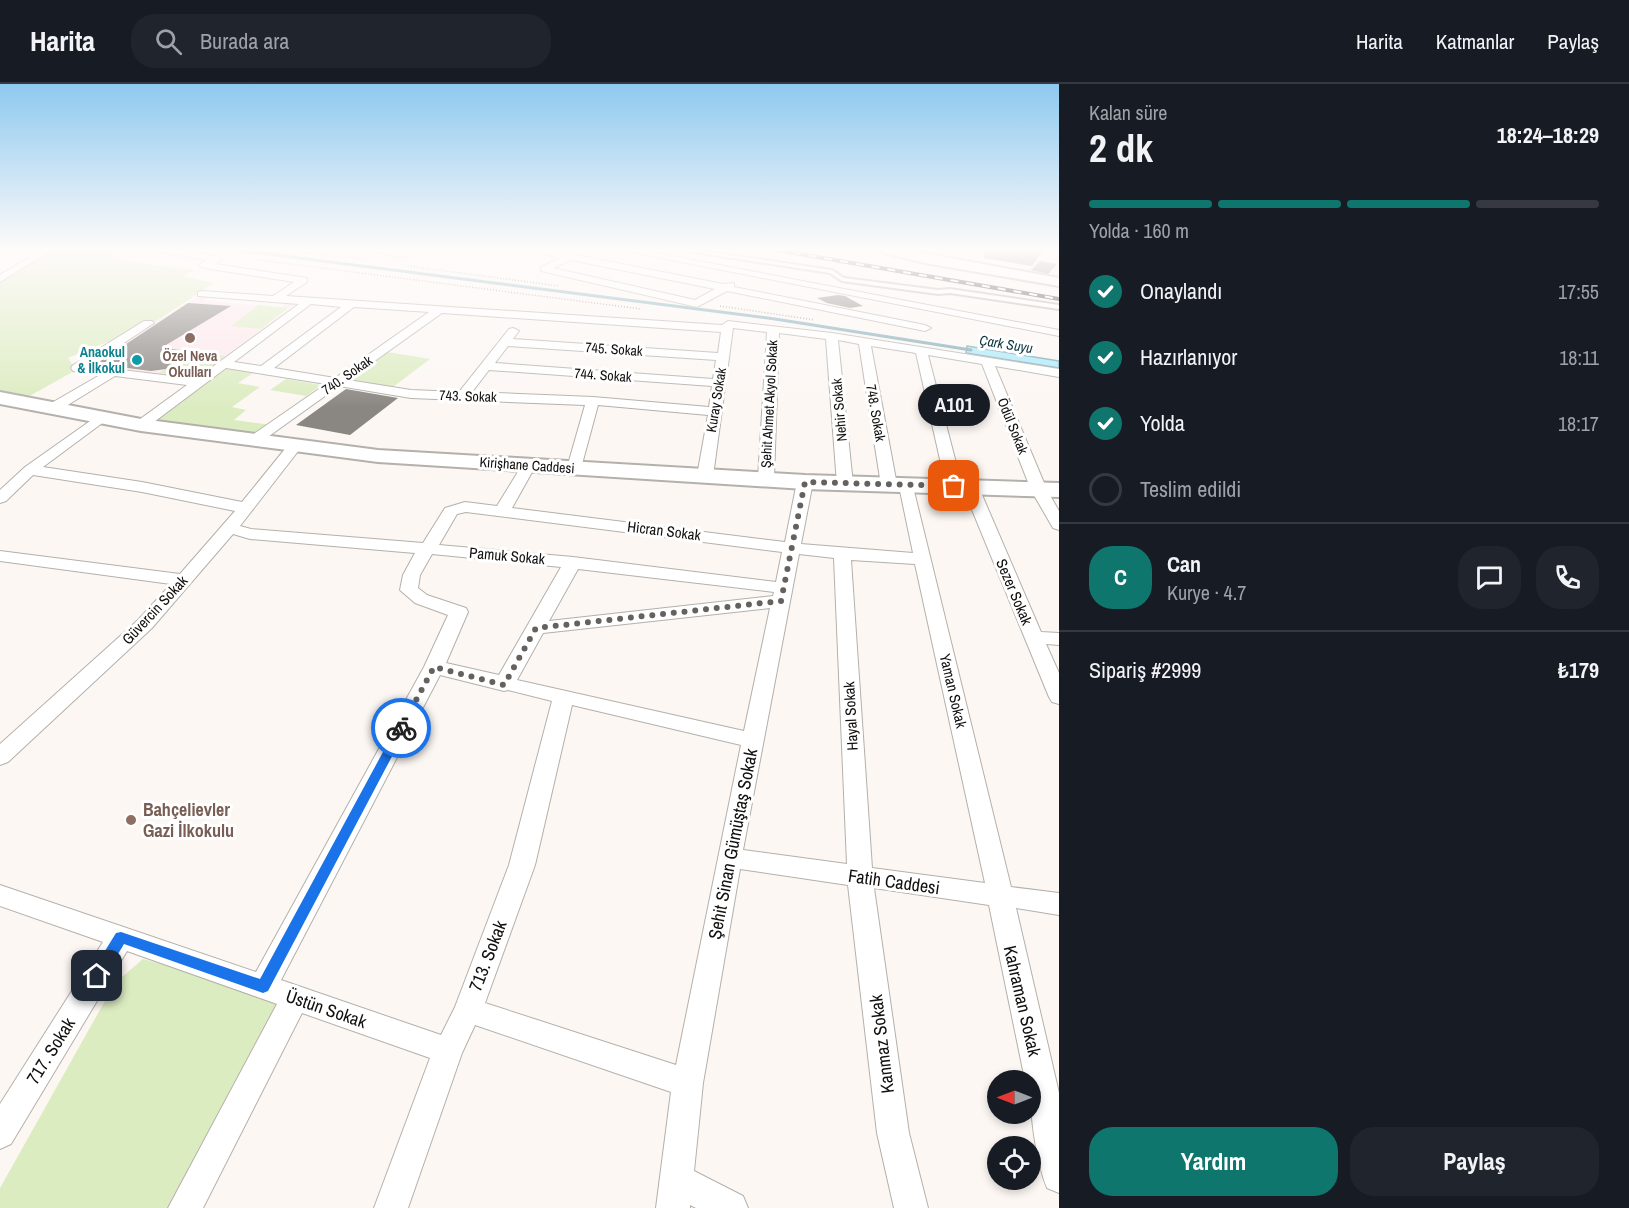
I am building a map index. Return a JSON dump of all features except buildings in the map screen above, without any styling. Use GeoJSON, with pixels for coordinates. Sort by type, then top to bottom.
{"type":"FeatureCollection","features":[{"type":"Feature","properties":{"kind":"street"},"geometry":{"type":"LineString","coordinates":[[141,425],[307,302]]}},
{"type":"Feature","properties":{"kind":"street"},"geometry":{"type":"LineString","coordinates":[[341,302],[728,326],[774,323],[832,336],[1058,374]]}},
{"type":"Feature","properties":{"kind":"street"},"geometry":{"type":"LineString","coordinates":[[899,302],[1059,333]]}},
{"type":"Feature","properties":{"kind":"street"},"geometry":{"type":"LineString","coordinates":[[264,370],[353,303]]}},
{"type":"Feature","properties":{"kind":"street"},"geometry":{"type":"LineString","coordinates":[[774,323],[802,303],[925,328]]}},
{"type":"Feature","properties":{"kind":"street","name":"740. Sokak"},"geometry":{"type":"LineString","coordinates":[[252,441],[441,309]]}},
{"type":"Feature","properties":{"kind":"street"},"geometry":{"type":"LineString","coordinates":[[463,396],[526,315]]}},
{"type":"Feature","properties":{"kind":"street"},"geometry":{"type":"LineString","coordinates":[[148,323],[78,368],[199,383]]}},
{"type":"Feature","properties":{"kind":"street","name":"Şehit Ahmet Akyol Sokak"},"geometry":{"type":"LineString","coordinates":[[766,478],[774,323]]}},
{"type":"Feature","properties":{"kind":"street","name":"Kuray Sokak"},"geometry":{"type":"LineString","coordinates":[[705,476],[728,326]]}},
{"type":"Feature","properties":{"kind":"street","name":"Nehir Sokak"},"geometry":{"type":"LineString","coordinates":[[832,336],[845,484]]}},
{"type":"Feature","properties":{"kind":"street","name":"748. Sokak"},"geometry":{"type":"LineString","coordinates":[[864,341],[898,485]]}},
{"type":"Feature","properties":{"kind":"street","name":"745. Sokak"},"geometry":{"type":"LineString","coordinates":[[505,342],[723,357]]}},
{"type":"Feature","properties":{"kind":"street","name":"Sezer Sokak"},"geometry":{"type":"LineString","coordinates":[[921,350],[962,487],[1059,697]]}},
{"type":"Feature","properties":{"kind":"street","name":"Ödül Sokak"},"geometry":{"type":"LineString","coordinates":[[987,362],[1049,490],[1059,525]]}},
{"type":"Feature","properties":{"kind":"street","name":"743. Sokak"},"geometry":{"type":"LineString","coordinates":[[224,364],[411,394],[593,401],[714,411]]}},
{"type":"Feature","properties":{"kind":"street","name":"744. Sokak"},"geometry":{"type":"LineString","coordinates":[[486,366],[719,383]]}},
{"type":"Feature","properties":{"kind":"street"},"geometry":{"type":"LineString","coordinates":[[53,408],[113,372]]}},
{"type":"Feature","properties":{"kind":"street","name":"Kirişhane Caddesi"},"geometry":{"type":"LineString","coordinates":[[3,401],[141,425],[294,447],[378,456],[805,482],[1049,490]]}},
{"type":"Feature","properties":{"kind":"street"},"geometry":{"type":"LineString","coordinates":[[574,468],[593,401]]}},
{"type":"Feature","properties":{"kind":"street"},"geometry":{"type":"LineString","coordinates":[[0,498],[30,470],[100,418]]}},
{"type":"Feature","properties":{"kind":"street","name":"Güvercin Sokak"},"geometry":{"type":"LineString","coordinates":[[0,757],[145,624],[230,528],[294,447]]}},
{"type":"Feature","properties":{"kind":"street"},"geometry":{"type":"LineString","coordinates":[[502,511],[529,465]]}},
{"type":"Feature","properties":{"kind":"street"},"geometry":{"type":"LineString","coordinates":[[30,470],[142,487],[246,508]]}},
{"type":"Feature","properties":{"kind":"street","name":"Şehit Sinan Gümüştaş Sokak"},"geometry":{"type":"LineString","coordinates":[[674,1194],[688,1083],[729,858],[805,482]]}},
{"type":"Feature","properties":{"kind":"street","name":"Yaman Sokak"},"geometry":{"type":"LineString","coordinates":[[898,485],[922,559],[980,802],[999,896]]}},
{"type":"Feature","properties":{"kind":"street","name":"Hicran Sokak"},"geometry":{"type":"LineString","coordinates":[[434,667],[459,612],[421,599],[410,590],[409,577],[451,512],[465,507],[842,554],[922,559]]}},
{"type":"Feature","properties":{"kind":"street","name":"Pamuk Sokak"},"geometry":{"type":"LineString","coordinates":[[230,528],[250,534],[573,562],[782,595]]}},
{"type":"Feature","properties":{"kind":"street","name":"Hayal Sokak"},"geometry":{"type":"LineString","coordinates":[[842,554],[860,878]]}},
{"type":"Feature","properties":{"kind":"street"},"geometry":{"type":"LineString","coordinates":[[0,556],[184,580]]}},
{"type":"Feature","properties":{"kind":"street"},"geometry":{"type":"LineString","coordinates":[[504,685],[573,562]]}},
{"type":"Feature","properties":{"kind":"street"},"geometry":{"type":"LineString","coordinates":[[536,628],[782,595]]}},
{"type":"Feature","properties":{"kind":"street"},"geometry":{"type":"LineString","coordinates":[[1033,637],[1059,639]]}},
{"type":"Feature","properties":{"kind":"street"},"geometry":{"type":"LineString","coordinates":[[263,987],[434,667],[504,685],[753,740]]}},
{"type":"Feature","properties":{"kind":"street","name":"713. Sokak"},"geometry":{"type":"LineString","coordinates":[[391,1208],[448,1051],[468,1010],[522,865],[563,698]]}},
{"type":"Feature","properties":{"kind":"street","name":"Fatih Caddesi"},"geometry":{"type":"LineString","coordinates":[[729,858],[1059,904]]}},
{"type":"Feature","properties":{"kind":"street","name":"Kanmaz Sokak"},"geometry":{"type":"LineString","coordinates":[[860,878],[893,1133],[911,1208]]}},
{"type":"Feature","properties":{"kind":"street","name":"Üstün Sokak"},"geometry":{"type":"LineString","coordinates":[[0,895],[448,1051]]}},
{"type":"Feature","properties":{"kind":"street","name":"Kahraman Sokak"},"geometry":{"type":"LineString","coordinates":[[999,896],[1050,1123],[1059,1176]]}},
{"type":"Feature","properties":{"kind":"street","name":"717. Sokak"},"geometry":{"type":"LineString","coordinates":[[0,1133],[121,937]]}},
{"type":"Feature","properties":{"kind":"street"},"geometry":{"type":"LineString","coordinates":[[185,1208],[295,998]]}},
{"type":"Feature","properties":{"kind":"street"},"geometry":{"type":"LineString","coordinates":[[468,1010],[688,1083]]}},
{"type":"Feature","properties":{"kind":"street"},"geometry":{"type":"LineString","coordinates":[[674,1194],[731,1208]]}},
{"type":"Feature","properties":{"kind":"lane"},"geometry":{"type":"LineString","coordinates":[[1028,302],[1059,307]]}},
{"type":"Feature","properties":{"kind":"path"},"geometry":{"type":"LineString","coordinates":[[591,302],[642,309]]}},
{"type":"Feature","properties":{"kind":"shaded area","name":"Özel Neva Okulları"},"geometry":{"type":"Polygon","coordinates":[[[189,302],[281,307],[287,302],[296,303],[196,378],[86,365],[189,302]]]}},
{"type":"Feature","properties":{"kind":"green space"},"geometry":{"type":"Polygon","coordinates":[[[0,302],[184,302],[144,329],[68,358],[76,370],[26,398],[0,393],[0,302]]]}},
{"type":"Feature","properties":{"kind":"green space"},"geometry":{"type":"Polygon","coordinates":[[[259,305],[288,308],[261,329],[231,326],[259,305]]]}},
{"type":"Feature","properties":{"kind":"green space"},"geometry":{"type":"Polygon","coordinates":[[[190,352],[225,356],[196,378],[159,373],[190,352]]]}},
{"type":"Feature","properties":{"kind":"green space"},"geometry":{"type":"Polygon","coordinates":[[[387,352],[430,359],[389,390],[343,382],[387,352]]]}},
{"type":"Feature","properties":{"kind":"green space"},"geometry":{"type":"Polygon","coordinates":[[[226,369],[253,373],[238,383],[260,387],[232,407],[246,410],[234,420],[272,425],[255,440],[148,424],[226,369]]]}},
{"type":"Feature","properties":{"kind":"green space"},"geometry":{"type":"Polygon","coordinates":[[[286,379],[321,385],[306,396],[270,390],[286,379]]]}},
{"type":"Feature","properties":{"kind":"green space"},"geometry":{"type":"Polygon","coordinates":[[[143,959],[289,999],[176,1208],[0,1208],[0,1188],[115,983],[143,959]]]}},
{"type":"Feature","properties":{"kind":"water"},"geometry":{"type":"Polygon","coordinates":[[[967,346],[1059,361],[1059,368],[966,353],[967,346]]]}},
{"type":"Feature","properties":{"kind":"waterway","name":"Çark Suyu"},"geometry":{"type":"LineString","coordinates":[[646,302],[775,319],[971,350]]}},
{"type":"Feature","properties":{"kind":"way so far"},"geometry":{"type":"LineString","coordinates":[[401,728],[434,667],[504,685],[536,628],[781,601],[805,482],[954,486]]}},
{"type":"Feature","properties":{"kind":"place","name":"Özel Neva Okulları"},"geometry":{"type":"Point","coordinates":[190,338]}},
{"type":"Feature","properties":{"kind":"place","name":"Anaokul & İlkokul"},"geometry":{"type":"Point","coordinates":[137,360]}},
{"type":"Feature","properties":{"kind":"place","name":"A101"},"geometry":{"type":"Point","coordinates":[954,486]}},
{"type":"Feature","properties":{"kind":"place","name":"Bahçelievler Gazi İlkokulu"},"geometry":{"type":"Point","coordinates":[131,820]}},
{"type":"Feature","properties":{"kind":"route"},"geometry":{"type":"LineString","coordinates":[[97,976],[121,937],[263,987],[401,728]]}}]}
